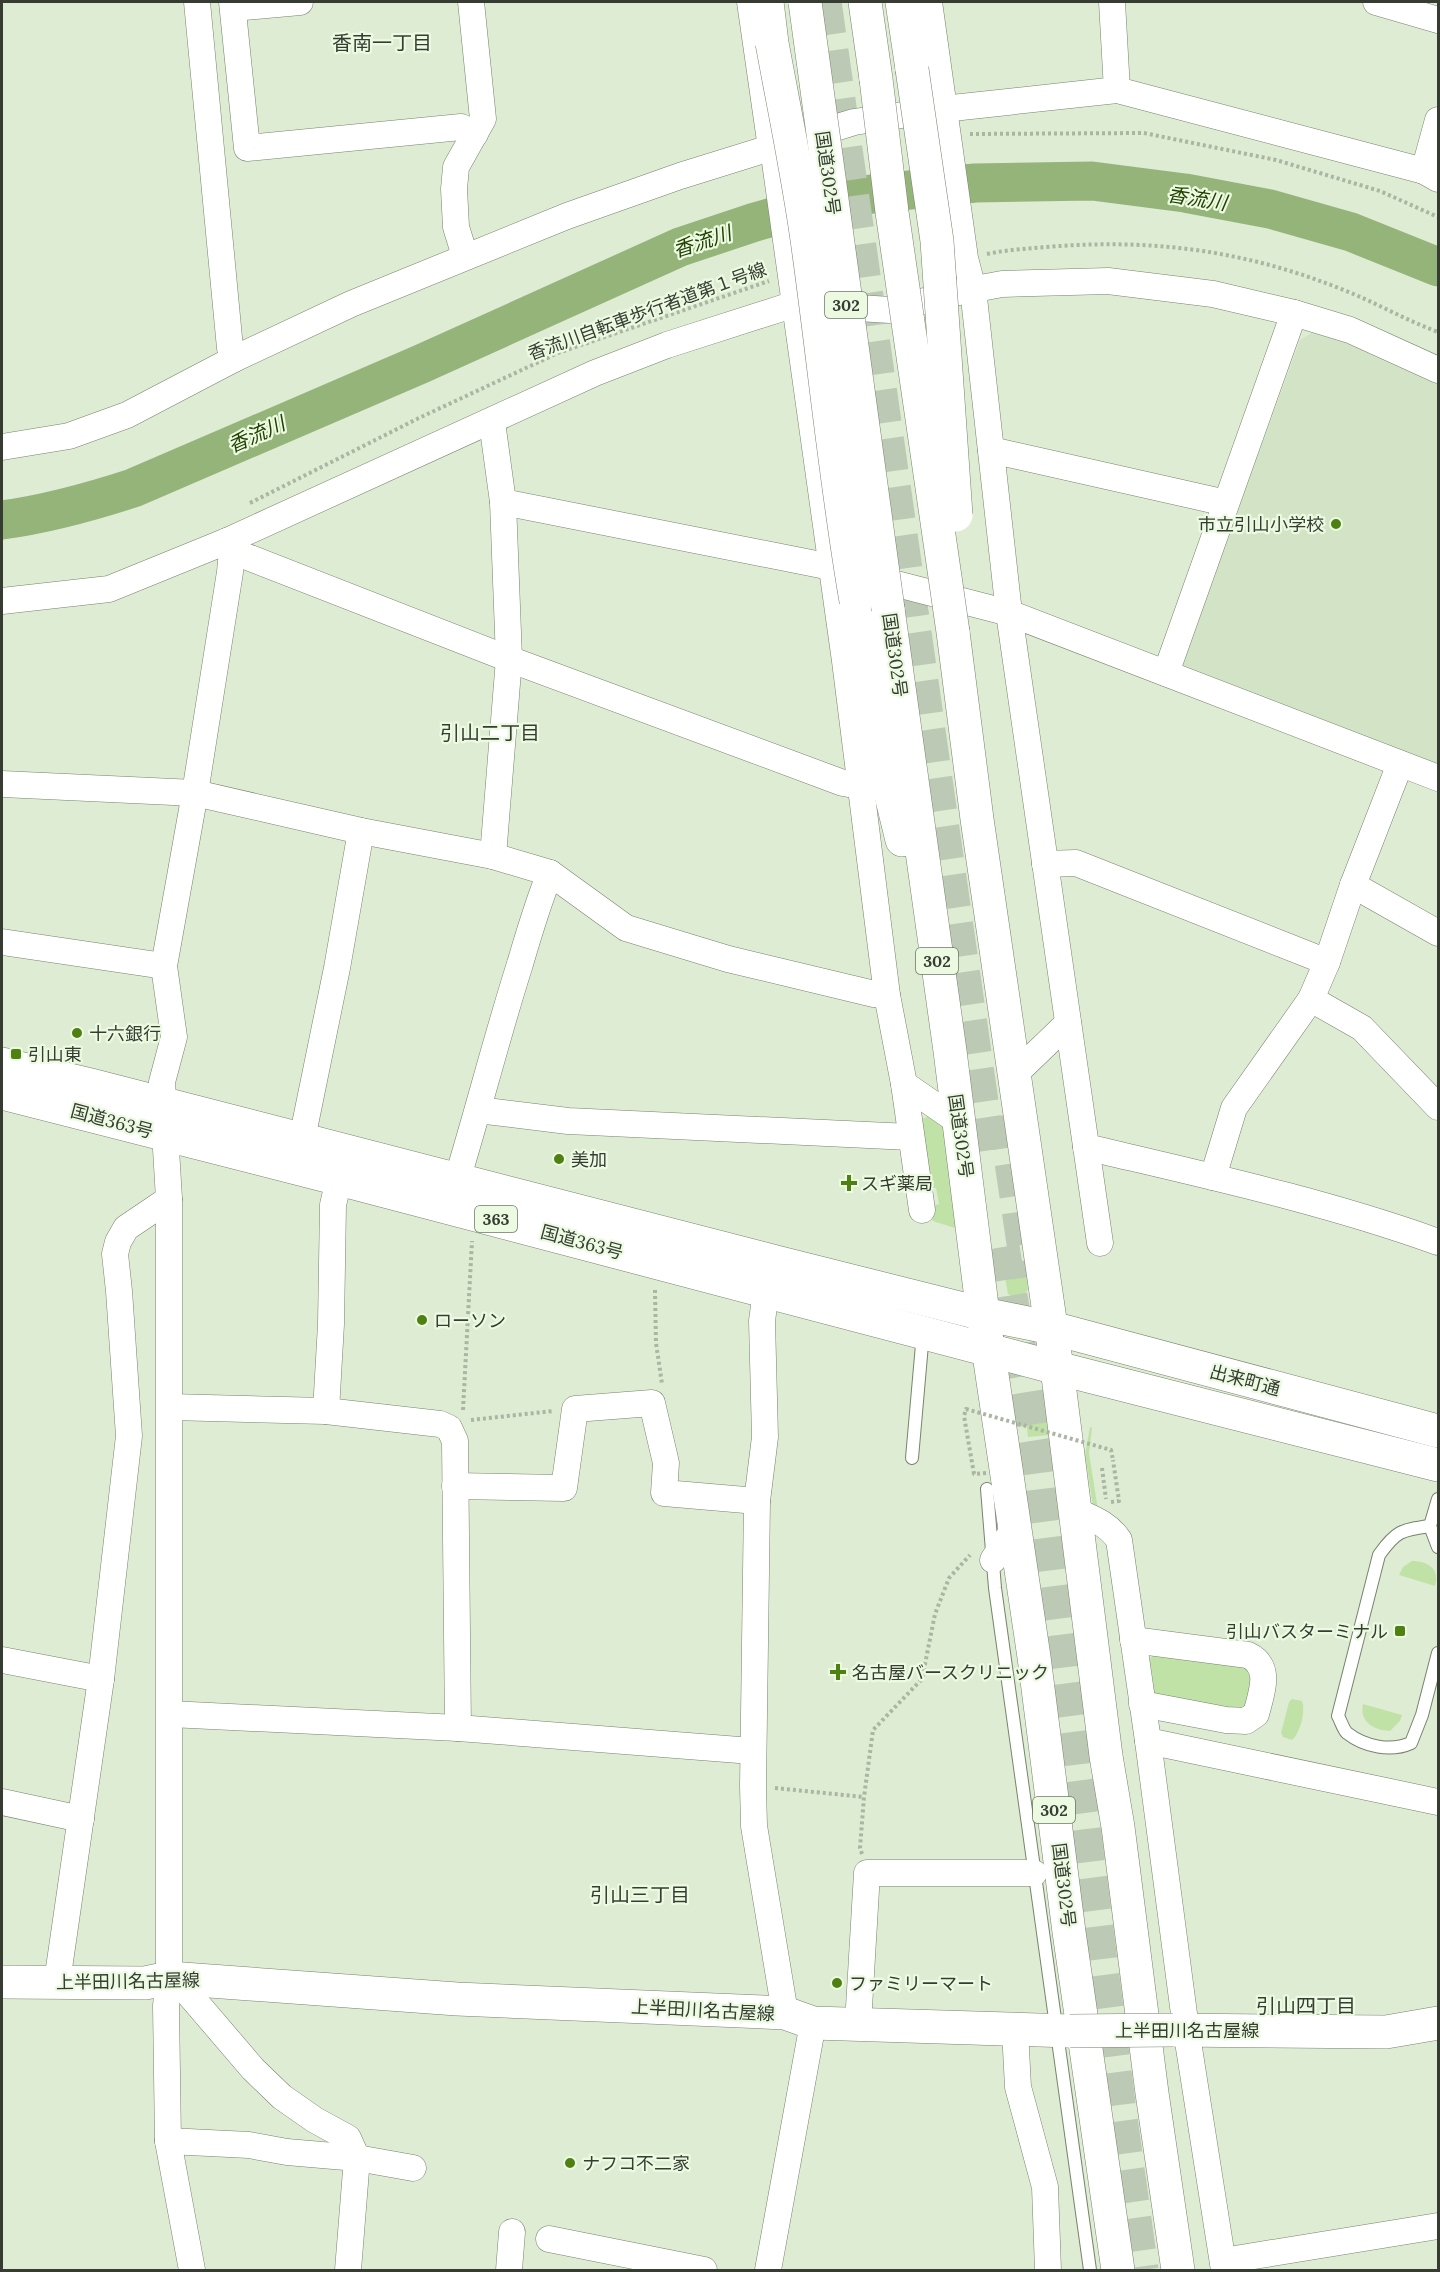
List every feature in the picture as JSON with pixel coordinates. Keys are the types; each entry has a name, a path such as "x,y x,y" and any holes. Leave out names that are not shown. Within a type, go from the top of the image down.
{"main road":[{"path":"767,2 772,44 809,252 797,304 809,334 810,363 825,495 834,539 856,601 876,734 942,999"},
{"name":"国道302号","path":"805,2 989,1350 1000,1544 1034,1657 1118,2271"},
{"path":"865,2 892,212 1057,1368 1091,1507 1106,1756 1118,1827 1152,2093 1178,2271"},
{"path":"902,2 937,241 956,511 946,580"},
{"name":"国道363号","path":"2,1064 302,1138 457,1180 983,1314 1052,1328"},
{"name":"国道363号","path":"2,1093 766,1290 1057,1368"},
{"name":"出来町通","path":"1052,1328 1438,1431"},
{"name":"出来町通","path":"1057,1368 1438,1466"},
{"name":"上半田川名古屋線","path":"2,1982 146,1983 169,1978 457,1999 799,2018 858,2024 1015,2030 1180,2029 1386,2032 1438,2023"}],"street":[{"path":"197,2 230,348 234,359"},
{"path":"300,2 233,5 247,148 461,127 475,134"},
{"path":"465,256 456,228 454,189 456,167 483,119 471,2"},
{"path":"750,2 782,272 797,304 887,995 904,1084 910,1137 925,1202"},
{"path":"929,2 964,256 973,289 1009,614 1100,1243"},
{"path":"1112,2 1117,90"},
{"path":"1376,2 1438,20"},
{"path":"2,447 69,436 127,415 234,359 351,304 465,256 567,216 767,156 854,122 943,109 1117,90 1431,175 1438,120"},
{"path":"2,601 109,588 230,546 595,373 667,345 797,304 890,310 1002,284 1108,281 1213,294 1294,313 1350,330 1438,370"},
{"path":"1166,673 1294,313"},
{"path":"492,422 503,502 509,659 493,856"},
{"path":"991,450 1226,503"},
{"path":"503,502 831,567 1009,614 1438,778"},
{"path":"230,546 509,659 843,783 860,786"},
{"path":"192,2271 168,2141 166,2006 169,1978 170,1714 169,1199 162,1082 174,1037 164,966 195,793 230,546"},
{"path":"1213,1177 1234,1108 1311,999 1401,765"},
{"path":"2,784 195,793 361,831 493,856 550,873 626,928 728,959 874,994 887,995"},
{"path":"302,1138 337,968 361,831"},
{"path":"1045,864 1076,863 1327,962"},
{"path":"457,1180 501,1025 550,873"},
{"path":"1353,885 1438,933"},
{"path":"2,942 164,966"},
{"path":"1311,999 1362,1028 1438,1107"},
{"path":"1014,1075 1068,1023"},
{"path":"904,1084 959,1122"},
{"path":"478,1110 568,1121 910,1137"},
{"path":"1086,1147 1213,1177 1395,1226 1438,1242"},
{"path":"326,1411 331,1324 333,1205 339,1179"},
{"path":"57,1982 101,1679 129,1436 115,1254 118,1242 126,1228 169,1199"},
{"path":"766,1290 762,1321 765,1437 757,1501 752,1751 754,1826 799,2018 768,2271"},
{"path":"455,1486 564,1488 574,1409 652,1403 666,1462 664,1493 757,1501"},
{"path":"170,1407 326,1411 440,1424 449,1428 455,1441 458,1728"},
{"path":"1091,1507 1119,1540 1148,1741 1180,2029 1224,2266 1438,2226"},
{"path":"1133,1640 1248,1655 1257,1659 1263,1670 1263,1684 1256,1714 1246,1720 1226,1720 1142,1704"},
{"path":"2,1660 101,1679"},
{"path":"170,1714 458,1728 752,1751"},
{"path":"1148,1741 1438,1802"},
{"path":"2,1802 81,1819"},
{"path":"858,2024 867,1873 1034,1873"},
{"path":"169,1978 188,1993 253,2069 282,2097 315,2120 348,2138 357,2158 348,2271"},
{"path":"1015,2030 1018,2086 1045,2187 1048,2271"},
{"path":"168,2141 249,2145 287,2152 357,2158 413,2168"},
{"path":"509,2271 512,2232"},
{"path":"549,2240 675,2268 704,2271"}],"lane":[{"path":"912,1458 923,1332"},
{"path":"990,1498 1000,1544 1034,1873 1063,2031 1090,2271"},
{"path":"1438,1499 1430,1526 1438,1547"},
{"path":"1430,1526 1407,1529 1392,1537 1379,1555 1338,1716 1345,1732 1367,1743 1391,1749 1411,1743 1422,1714 1438,1653"}],"path":[{"path":"947,136 1144,133 1276,160 1380,191 1438,218"},
{"path":"964,256 1005,250 1104,243 1179,246 1266,264 1350,292 1438,332"},
{"name":"香流川自転車歩行者道第１号線","path":"249,503 418,418 558,353 782,272"},
{"path":"473,1237 463,1420 574,1409"},
{"path":"652,1403 664,1399 656,1342 654,1286"},
{"path":"986,1473 974,1474 964,1416 966,1409 1111,1450 1119,1500"},
{"path":"1091,1507 1102,1467"},
{"path":"867,1873 860,1848 873,1730 922,1679 935,1614 949,1578 971,1553 1000,1544"},
{"path":"753,1786 864,1797"}],"shaded area":[{"name":"市立引山小学校","path":"1315,331 1358,343 1438,380 1438,765 1180,668 1300,340"}],"green space":[{"path":"928,1116 942,1119 967,1232 933,1221 931,1206 939,1204 936,1188 928,1188 920,1126 923,1119"},
{"path":"1002,1262 1026,1270 1028,1289 1022,1296 1014,1297 1008,1294"},
{"path":"1044,1395 1061,1434 1028,1437 1027,1408 1032,1398"},
{"path":"1090,1427 1092,1428 1089,1453 1098,1510 1093,1506 1085,1455"},
{"path":"1412,1561 1428,1564 1431,1567 1436,1575 1435,1586 1399,1575 1403,1567"},
{"path":"1155,1653 1242,1665 1251,1673 1247,1706 1234,1711 1155,1696 1150,1659"},
{"path":"1292,1699 1302,1701 1303,1716 1300,1727 1292,1740 1283,1737 1281,1733 1289,1702"},
{"path":"1363,1704 1402,1715 1400,1721 1390,1731 1373,1727 1363,1716"}],"waterway":[{"name":"香流川","path":"2,520 68,507 133,488 421,364 680,247 755,222 845,197 975,183 1092,181 1185,193 1270,209 1351,232 1438,267"}],"tunnel":[{"path":"825,2 989,1151"},
{"path":"1004,1115 1028,1277"},
{"path":"1003,1247 1037,1454 1142,2270"}],"place":[{"name":"市立引山小学校","path":"1336,524"},
{"name":"十六銀行","path":"77,1033"},
{"name":"引山東","path":"16,1054"},
{"name":"美加","path":"559,1159"},
{"name":"スギ薬局","path":"849,1183"},
{"name":"ローソン","path":"422,1320"},
{"name":"引山バスターミナル","path":"1400,1631"},
{"name":"名古屋バースクリニック","path":"838,1672"},
{"name":"ファミリーマート","path":"837,1983"},
{"name":"ナフコ不二家","path":"570,2163"}],"district":[{"name":"香南一丁目","path":"382,42"},
{"name":"引山二丁目","path":"490,732"},
{"name":"引山三丁目","path":"640,1894"},
{"name":"引山四丁目","path":"1306,2005"}]}
